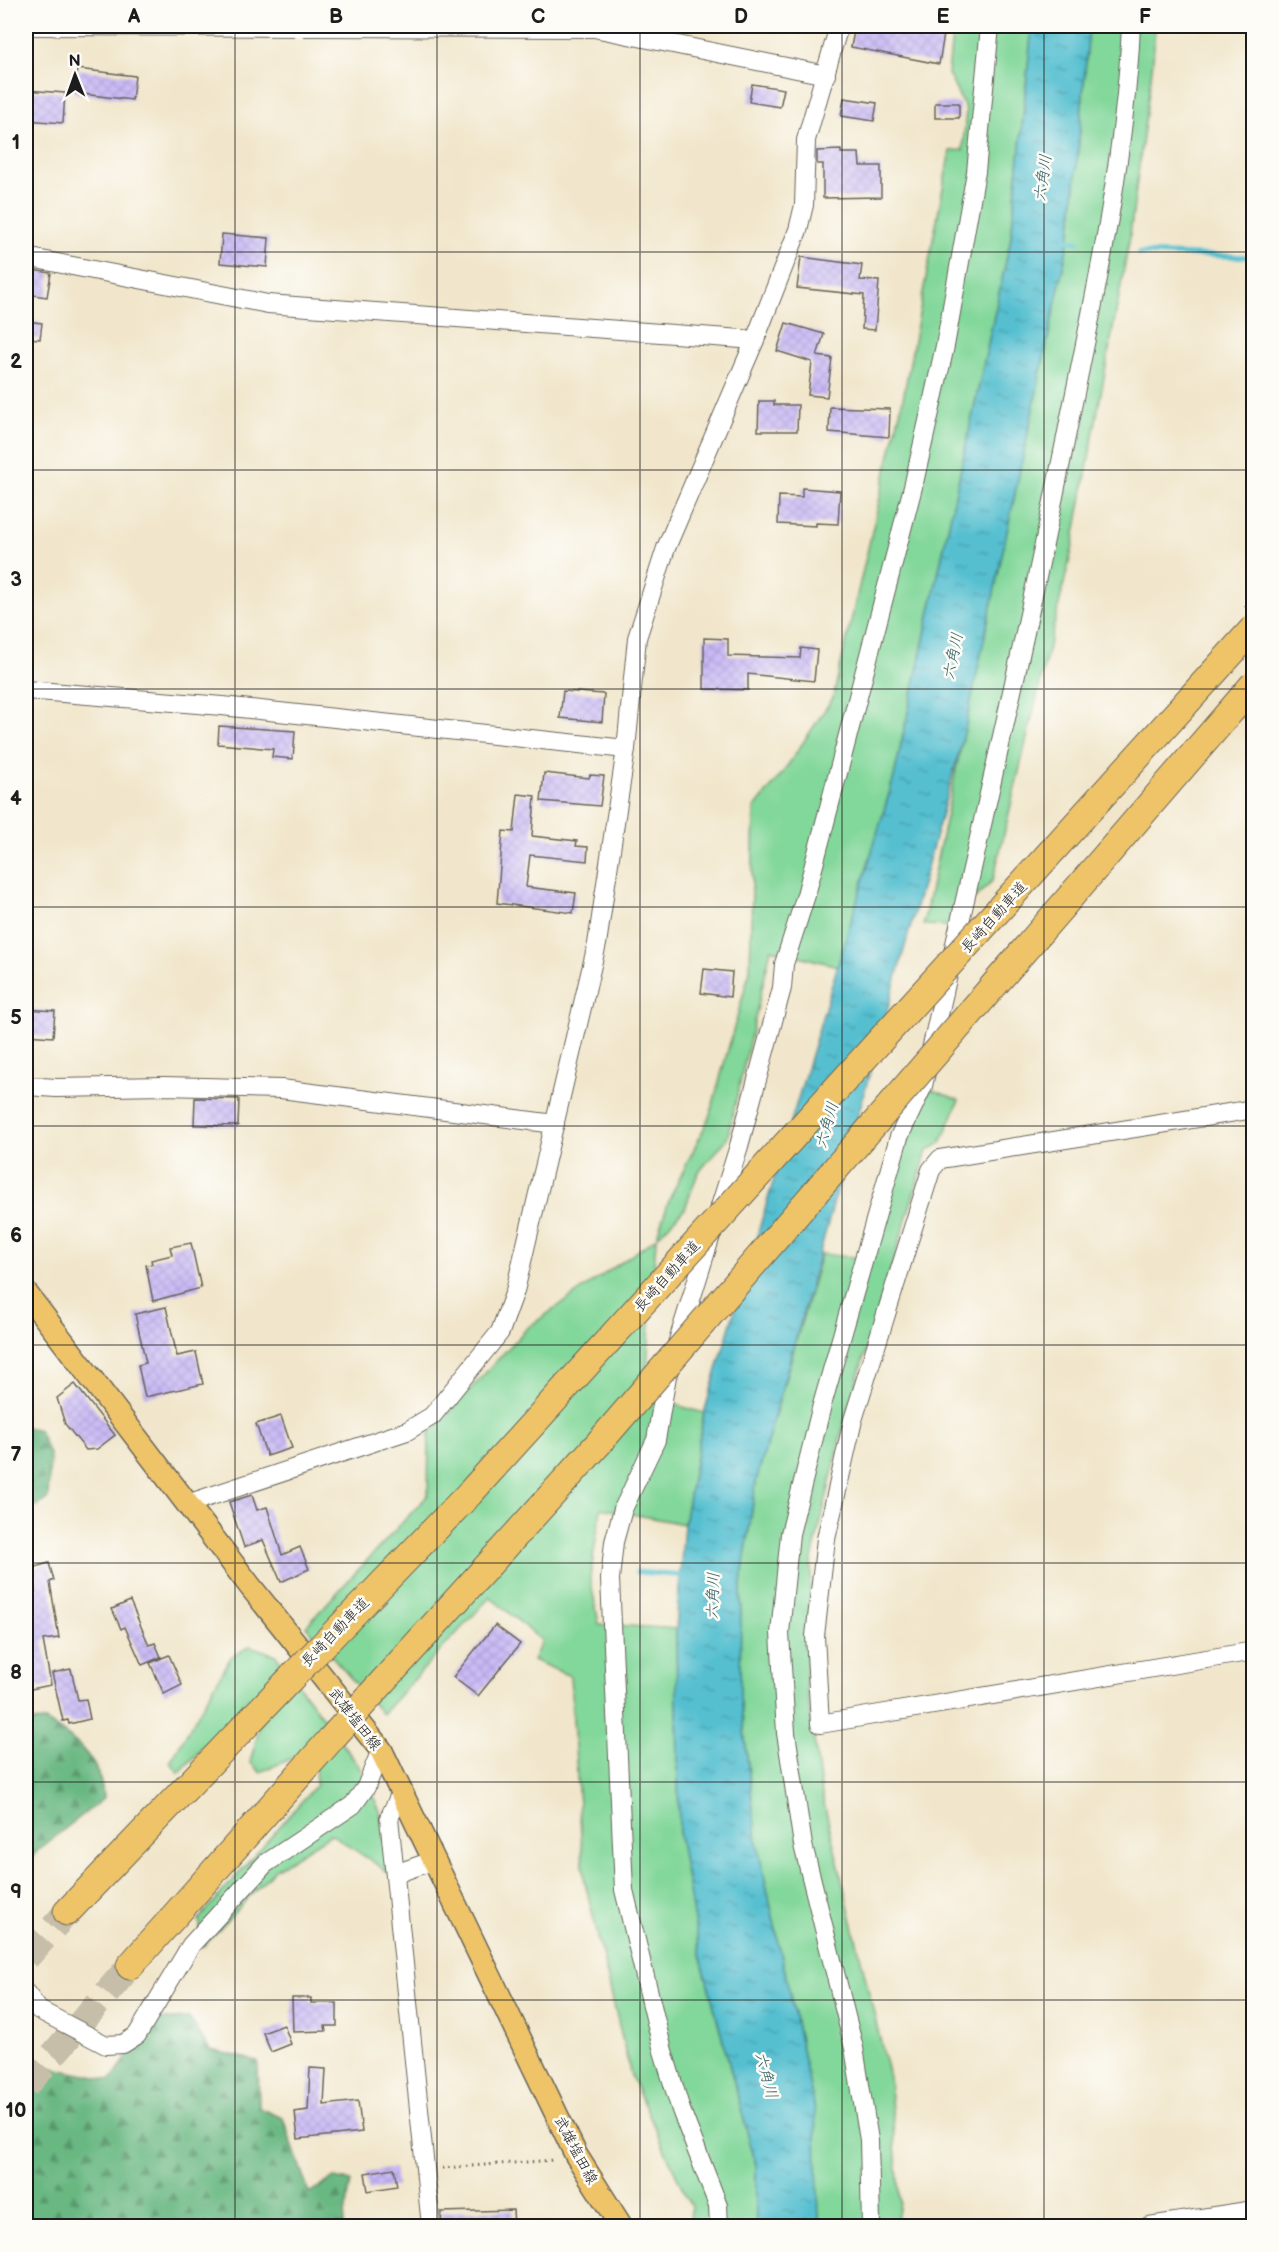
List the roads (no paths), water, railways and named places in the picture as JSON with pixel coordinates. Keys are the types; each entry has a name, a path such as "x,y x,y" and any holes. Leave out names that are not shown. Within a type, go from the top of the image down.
{"highway":[{"name":"長崎自動車道","path":"67,1912 470,1493 1254,628"},
{"path":"130,1966 330,1739 598,1444 1254,684"}],"main road":[{"name":"武雄塩田線","path":"26,1293 187,1504 381,1750 576,2155 621,2226"}],"street":[{"path":"26,26 594,28 826,75"},
{"path":"187,1504 407,1431 432,1416 500,1332 515,1291 597,944 626,749 637,638 666,548 755,340 798,230 804,206 806,140 839,26"},
{"path":"719,2226 718,2205 681,2110 663,2051 624,1890 610,1579 614,1542 623,1509 656,1440 667,1376 739,1146 782,988 784,964 806,895 913,488 945,346 976,172 990,26"},
{"path":"871,2226 869,2140 854,2048 803,1845 786,1733 780,1633 790,1534 822,1405 899,1137 923,1086 1035,595 1107,236 1130,59 1131,26"},
{"path":"26,257 268,304 755,340"},
{"path":"26,690 222,706 626,749"},
{"path":"26,1086 281,1089 555,1124"},
{"path":"1254,1109 940,1159 931,1170 853,1420 826,1539 815,1636 820,1724 1254,1651"},
{"path":"26,1993 39,2010 106,2045 123,2044 137,2035 190,1945 265,1864 353,1805 366,1787 381,1750"},
{"path":"402,1791 389,1818 431,2226"},
{"path":"395,1874 435,1860"},
{"path":"1149,2226 1254,2210"}],"water":[{"name":"六角川","path":"1032,26 1089,26 1071,230 964,734 756,1482 741,1584 740,1696 757,1843 815,2110 819,2218 818,2226 756,2226 756,2165 700,1954 679,1834 676,1629 684,1524 704,1413 894,777 1011,238"}],"waterway":[{"path":"1065,239 1078,242"},
{"path":"1139,253 1254,257"},
{"path":"637,1572 687,1576"}],"tunnel":[{"path":"26,1958 67,1912"},
{"path":"26,2086 130,1966"}]}
